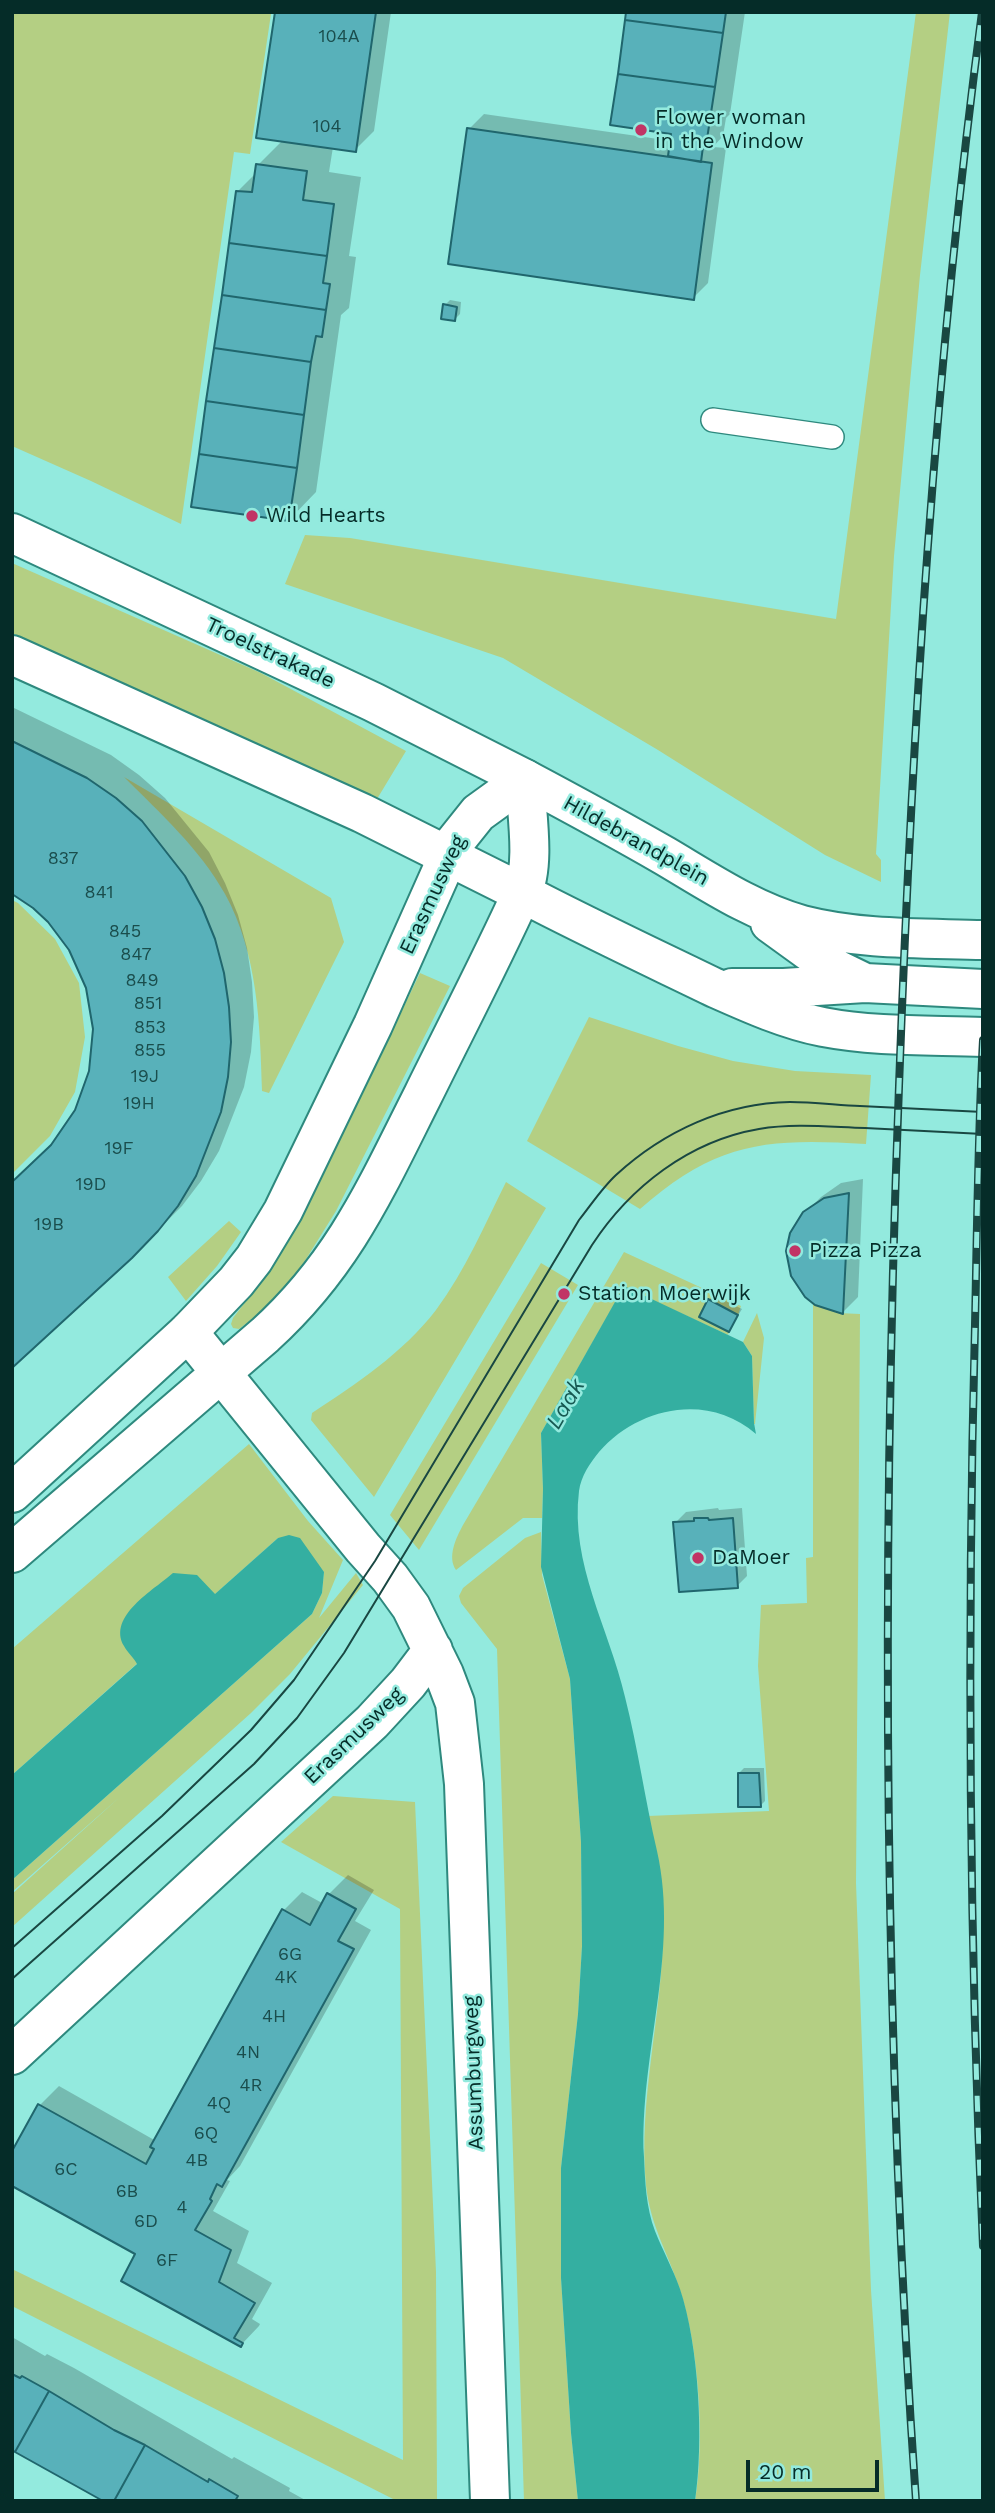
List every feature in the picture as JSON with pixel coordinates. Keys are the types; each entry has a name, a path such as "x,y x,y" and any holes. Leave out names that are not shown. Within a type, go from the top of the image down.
{"main road":[{"name":"Troelstrakade","path":"12,533 350,691 524,779"},
{"path":"12,654 362,813 522,893"},
{"name":"Erasmusweg","path":"12,1493 188,1332 254,1259 284,1210 373,1026 448,856 464,828 478,813 524,779"},
{"path":"12,1553 286,1315 324,1273 346,1241 371,1197 522,893 529,860 524,779"},
{"name":"Hildebrandplein","path":"524,779 628,834 748,904 828,965 866,983"},
{"name":"Hildebrandplein","path":"522,893 662,964 753,1005 821,1026 861,1032 983,1037"},
{"name":"Hildebrandplein","path":"748,904 801,924 832,931 874,936 983,940"},
{"name":"Hildebrandplein","path":"712,986 752,989 866,983 983,989"},
{"path":"188,1332 363,1548 398,1587 433,1650"},
{"name":"Erasmusweg","path":"12,2055 372,1722 408,1683 433,1650"},
{"name":"Assumburgweg","path":"433,1650 455,1703 463,1763 490,2501"}],"lane":[{"path":"713,420 832,437"}],"shaded area":[{"path":"12,12 271,14 250,154 234,152 181,524 12,446"},
{"path":"916,12 950,12 920,275 894,556 876,854 881,860 881,882 825,855 658,750 503,658 285,584 305,535 350,538 836,619"},
{"path":"12,563 261,673 406,751 377,799 12,633"},
{"path":"124,777 331,898 344,942 269,1093 262,1091 255,990 251,965 236,917 204,862 179,832"},
{"path":"12,900 55,939 79,983 85,1037 75,1092 50,1136 13,1173"},
{"path":"420,973 450,986 336,1211 293,1280 269,1306 239,1329 233,1328 233,1318 275,1263 312,1197"},
{"path":"589,1017 733,1061 795,1071 871,1075 866,1144 800,1142 745,1149 694,1169 640,1209 527,1141"},
{"path":"506,1182 546,1208 374,1497 311,1420 312,1413 378,1367 423,1326 456,1279"},
{"path":"229,1221 241,1232 217,1266 186,1301 168,1277"},
{"path":"624,1252 741,1306 738,1315 708,1299 700,1317 729,1332 728,1335 624,1287 541,1433 542,1518 523,1518 456,1570 452,1553 463,1525"},
{"path":"541,1263 578,1285 419,1550 390,1515"},
{"path":"813,1303 838,1313 860,1314 856,1883 871,2290 885,2501 695,2501 700,2423 692,2339 680,2290 651,2213 646,2185 645,2121 663,1932 661,1888 648,1816 769,1811 758,1666 761,1605 807,1603 806,1558 813,1557"},
{"path":"757,1313 764,1338 754,1424 752,1356 743,1342"},
{"path":"249,1444 308,1521 343,1560 319,1618 356,1573 363,1585 290,1674 251,1713 12,1927 12,1894 121,1796 12,1892 12,1880 312,1614 322,1593 324,1572 278,1538 12,1775 12,1649"},
{"path":"541,1532 542,1575 570,1679 581,1842 582,1946 578,2014 561,2168 561,2278 578,2501 524,2501 497,1649 461,1603 459,1596 463,1588 525,1538"},
{"path":"333,1796 415,1802 436,2272 437,2501 397,2501 12,2306 12,2269 403,2460 400,1909 281,1842"}],"water":[{"name":"Laak","path":"624,1286 743,1342 752,1356 756,1434 737,1421 696,1409 653,1415 633,1424 599,1452 586,1470 579,1491 578,1518 585,1570 625,1697 663,1889 662,1966 647,2080 644,2157 652,2222 680,2289 692,2338 699,2423 695,2501 578,2501 561,2278 561,2168 578,2014 582,1946 581,1842 570,1679 541,1567 541,1433"},
{"path":"289,1535 300,1538 324,1572 322,1593 312,1614 12,1880 12,1775 137,1664 124,1646 120,1635 127,1614 173,1573 197,1575 215,1594 278,1538"}],"building":[{"path":"275,12 376,12 356,152 256,138"},
{"path":"626,12 726,12 723,33 625,20"},
{"path":"625,20 723,33 715,87 618,74"},
{"path":"618,74 715,87 701,162 668,156 671,134 610,125"},
{"path":"467,128 712,163 694,300 448,264"},
{"path":"256,164 307,171 303,200 334,204 327,256 229,243 236,191 252,192"},
{"path":"229,243 327,256 323,283 330,284 326,310 222,295"},
{"path":"222,295 326,310 322,337 316,336 311,362 214,348"},
{"path":"443,304 457,307 455,321 441,319"},
{"path":"214,348 311,362 304,415 206,401"},
{"path":"206,401 304,415 297,468 199,454"},
{"path":"199,454 297,468 289,521 191,507"},
{"path":"12,741 87,778 116,798 142,821 185,876 215,939 224,973 231,1042 221,1112 196,1176 178,1206 132,1258 12,1368 12,1182 51,1145 75,1110 89,1071 93,1029 86,988 69,950 48,922 12,894"},
{"path":"849,1193 843,1314 815,1305 805,1297 791,1276 786,1251 790,1233 803,1212 824,1198"},
{"path":"708,1299 738,1315 729,1332 699,1317"},
{"path":"694,1518 733,1518 738,1588 679,1592 673,1522 694,1521"},
{"path":"738,1773 759,1773 761,1807 738,1807"},
{"path":"327,1893 356,1909 338,1941 354,1949 222,2187 217,2184 210,2199 212,2201 195,2230 231,2250 219,2282 255,2303 234,2338 243,2343 241,2347 121,2281 135,2254 12,2186 12,2151 38,2104 146,2164 154,2149 150,2147 282,1909 310,1925"},
{"path":"12,2374 20,2378 22,2376 49,2391 15,2452 12,2450"},
{"path":"49,2391 114,2430 145,2445 114,2501 103,2501 15,2452"},
{"path":"145,2445 208,2482 209,2479 238,2496 235,2501 114,2501"}],"tram line":[{"path":"12,1948 162,1816 251,1730 294,1680 375,1561 579,1220 616,1175 654,1145 675,1133 697,1122 742,1108 799,1102 983,1112"},
{"path":"12,1979 254,1764 297,1718 344,1653 592,1245 624,1204 643,1186 685,1156 709,1144 759,1129 812,1126 983,1134"}],"railway":[{"path":"916,2501 905,2324 891,1971 888,1617 893,1263 904,951 928,548 951,280 982,12"},
{"path":"983,1040 972,1440 970,1670 972,1901 983,2246"}],"place":[{"name":"Flower woman in the Window","path":"641,130"},
{"name":"Wild Hearts","path":"252,516"},
{"name":"Pizza Pizza","path":"795,1251"},
{"name":"Station Moerwijk","path":"564,1294"},
{"name":"DaMoer","path":"698,1558"}]}
